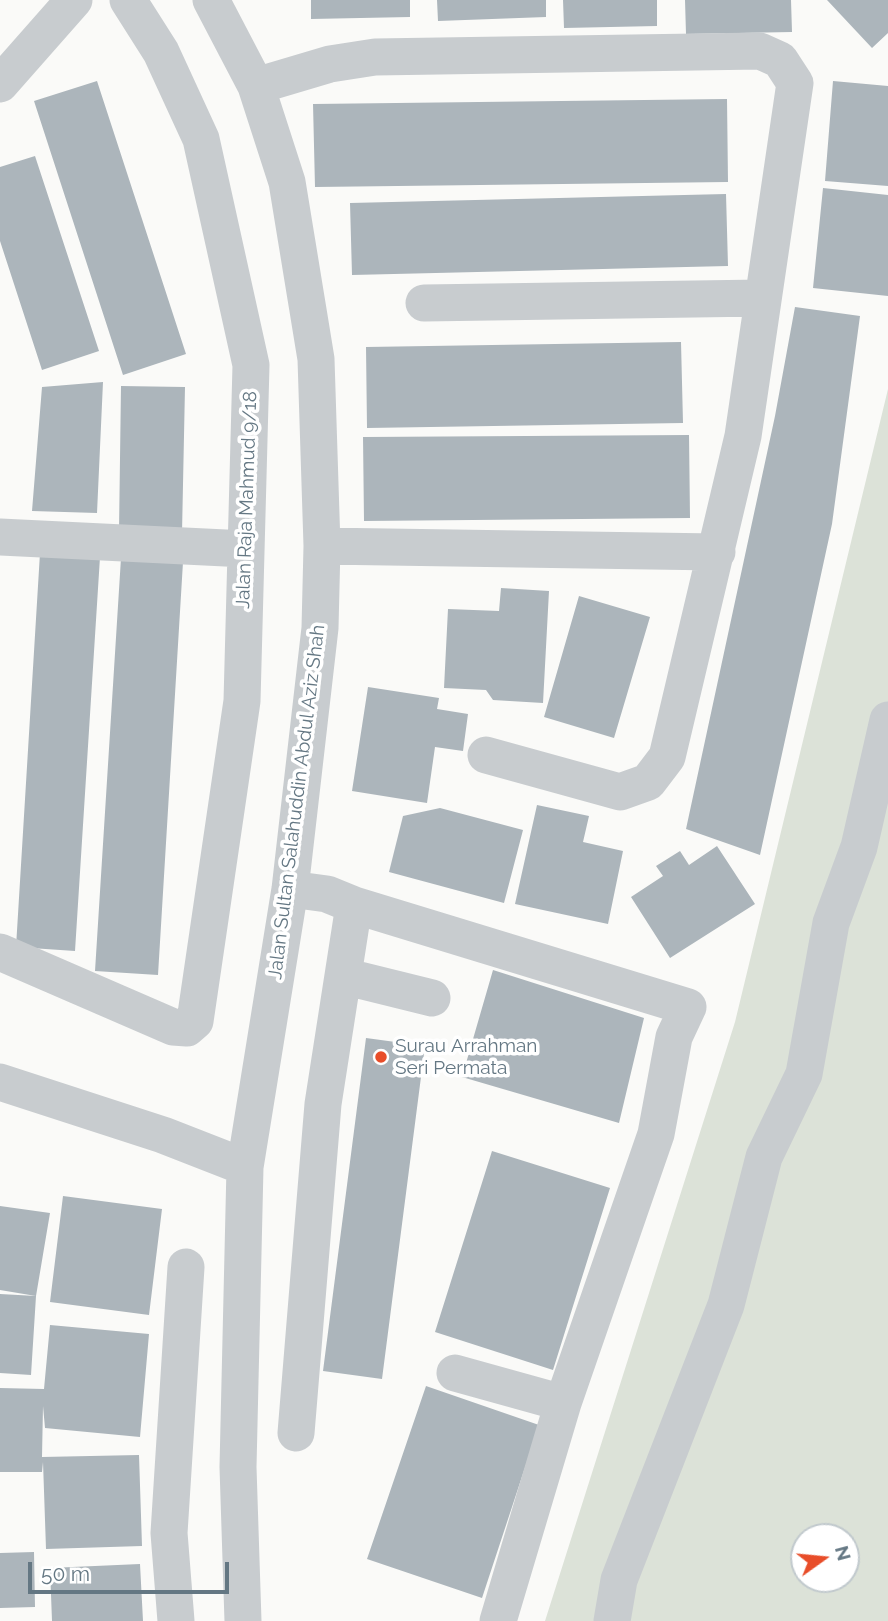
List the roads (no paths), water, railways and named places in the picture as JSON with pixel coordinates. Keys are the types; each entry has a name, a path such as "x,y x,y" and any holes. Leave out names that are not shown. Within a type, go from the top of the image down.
{"street":[{"path":"0,84 74,0"},
{"name":"Jalan Raja Mahmud 9/18","path":"0,952 173,1027 187,1028 195,1021 242,701 251,365 201,139 161,52 128,0"},
{"name":"Jalan Sultan Salahuddin Abdul Aziz Shah","path":"211,0 256,86 287,182 316,359 322,546 320,628 290,889 245,1167 238,1467 243,1621"},
{"path":"256,86 330,64 375,57 760,51 780,60 794,83 743,436 667,757 648,782 620,792 486,755"},
{"path":"424,303 762,298"},
{"path":"0,537 246,549"},
{"path":"322,546 717,552"},
{"path":"612,1621 619,1580 726,1305 764,1157 804,1074 831,923 859,847 888,719"},
{"path":"290,889 327,894 354,905 688,1007 674,1037 656,1134 563,1403 498,1621"},
{"path":"296,1433 323,1104 354,905"},
{"path":"343,976 432,998"},
{"path":"0,1082 180,1141 245,1167"},
{"path":"176,1621 169,1533 186,1267"},
{"path":"455,1373 563,1403"}],"place":[{"name":"Surau Arrahman Seri Permata","path":"381,1057"}]}
